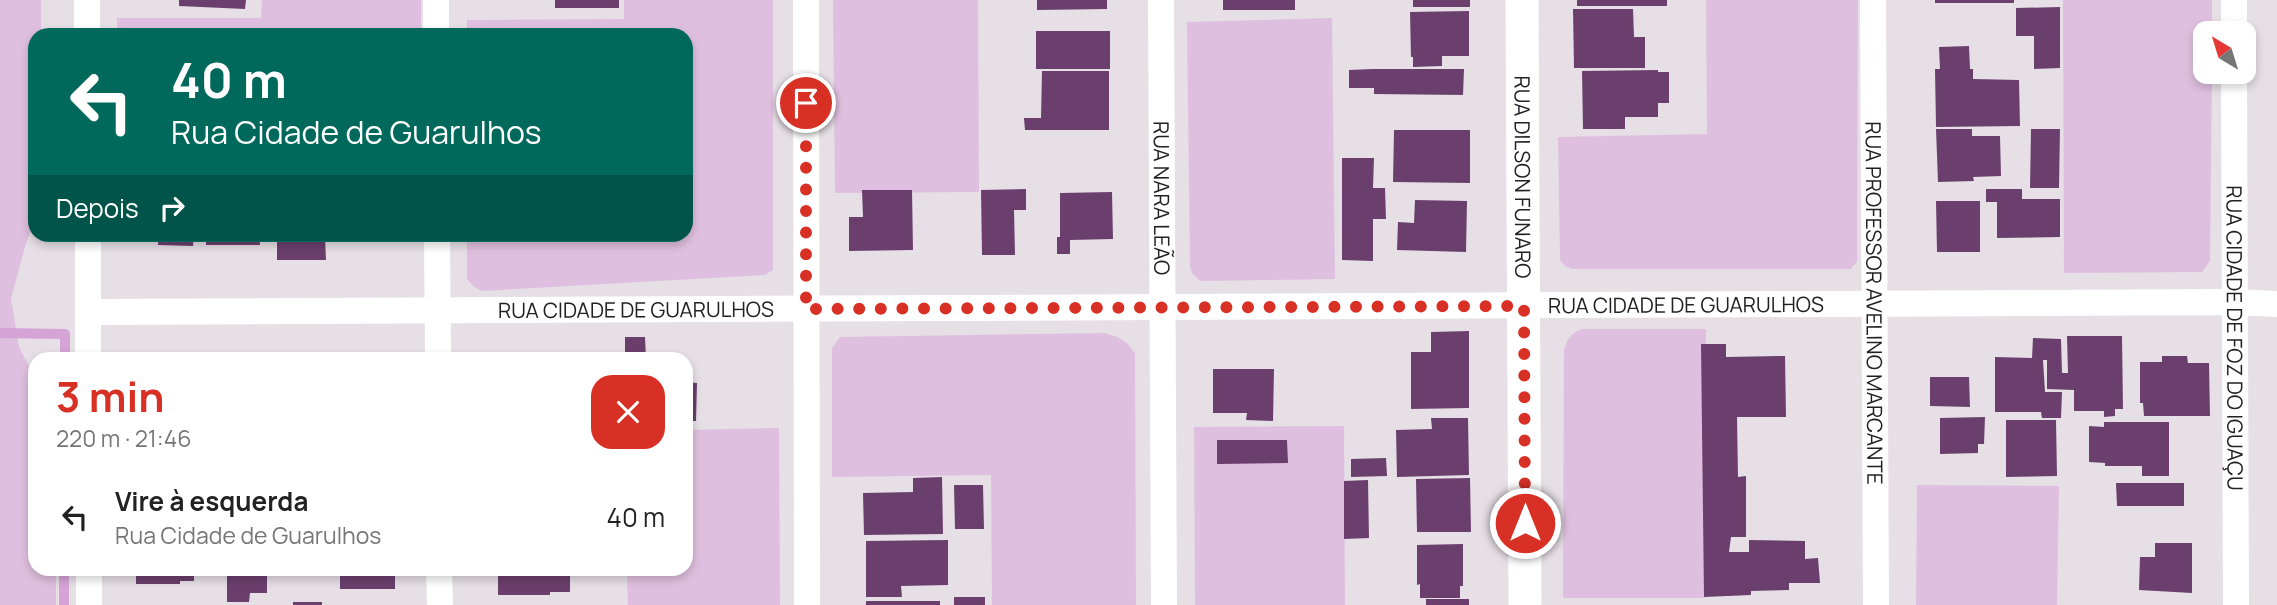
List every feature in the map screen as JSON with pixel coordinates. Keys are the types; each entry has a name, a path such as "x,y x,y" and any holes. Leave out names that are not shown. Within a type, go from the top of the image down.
{"street":[{"path":"87,0 87,28"},
{"path":"436,0 436,28"},
{"path":"806,0 807,605"},
{"name":"RUA NARA LEÃO","path":"1161,0 1164,605"},
{"name":"RUA DILSON FUNARO","path":"1522,0 1525,605"},
{"name":"RUA PROFESSOR AVELINO MARCANTE","path":"1873,0 1876,605"},
{"path":"2234,0 2234,21"},
{"name":"RUA CIDADE DE FOZ DO IGUAÇU","path":"2234,84 2236,605"},
{"path":"88,242 88,352"},
{"path":"437,242 438,352"},
{"name":"RUA CIDADE DE GUARULHOS","path":"88,312 1874,303 2277,304"},
{"path":"89,576 89,605"},
{"path":"439,576 440,605"}],"shaded area":[{"path":"0,0 41,0 41,28 28,28 28,239 11,299 19,347 28,364 28,576 56,576 56,605 0,605"},
{"path":"262,0 421,0 421,28 117,28 117,18 261,18"},
{"path":"624,0 773,0 773,270 765,275 482,291 467,279 467,242 693,242 693,28 467,28 467,20 624,19"},
{"path":"833,0 978,0 979,192 835,193"},
{"path":"1706,0 1858,0 1857,261 1851,269 1572,269 1560,260 1558,137 1707,134"},
{"path":"2063,0 2212,0 2212,21 2193,21 2193,84 2212,84 2210,261 2202,272 2064,273"},
{"path":"1332,18 1335,279 1200,281 1190,267 1187,22"},
{"path":"1582,329 1706,329 1705,598 1563,598 1564,351 1570,337"},
{"path":"1104,333 1122,340 1135,354 1136,605 992,605 991,475 832,477 832,348 840,337"},
{"path":"1344,426 1345,605 1195,605 1194,427"},
{"path":"779,428 780,605 628,605 627,576 693,576 693,430"},
{"path":"1917,485 2059,486 2057,605 1916,605"}],"building":[{"path":"179,0 246,0 245,9 179,6"},
{"path":"555,0 619,0 619,8 555,8"},
{"path":"1037,0 1107,0 1107,9 1037,10"},
{"path":"1223,0 1295,0 1295,10 1223,10"},
{"path":"1413,0 1470,0 1470,7 1413,7"},
{"path":"1577,0 1667,0 1667,6 1577,6"},
{"path":"1935,0 2014,0 2014,3 1935,3"},
{"path":"2060,7 2060,68 2034,69 2034,36 2016,36 2016,8"},
{"path":"1573,9 1633,9 1634,37 1645,37 1645,68 1574,68"},
{"path":"1469,11 1469,56 1442,56 1442,66 1413,67 1410,12"},
{"path":"1036,31 1110,31 1110,69 1036,69"},
{"path":"1969,46 1973,79 2019,80 2020,126 1936,127 1935,69 1940,69 1939,47"},
{"path":"1464,69 1463,95 1374,94 1374,88 1349,88 1349,70"},
{"path":"1042,71 1109,71 1109,130 1025,130 1024,118 1041,118"},
{"path":"1582,71 1669,72 1669,103 1658,103 1658,117 1625,117 1625,129 1583,129"},
{"path":"1936,129 1972,129 1972,136 2000,136 2001,176 1973,177 1974,181 1938,182"},
{"path":"2031,129 2060,129 2059,188 2030,188"},
{"path":"1394,130 1470,130 1470,183 1393,182"},
{"path":"1342,158 1374,158 1373,188 1385,188 1386,219 1373,219 1373,261 1342,260"},
{"path":"1026,189 1026,210 1014,210 1015,255 982,255 981,190"},
{"path":"1986,189 2022,189 2022,199 2060,199 2060,237 1997,238 1997,202 1986,202"},
{"path":"862,190 912,190 913,250 849,251 849,217 863,217"},
{"path":"1112,192 1113,239 1070,240 1070,254 1057,254 1057,237 1060,237 1060,193"},
{"path":"1415,200 1467,201 1466,252 1397,250 1398,222 1414,223"},
{"path":"1936,201 1980,201 1980,252 1937,252"},
{"path":"158,242 193,242 193,246 158,245"},
{"path":"206,242 260,242 260,245 206,245"},
{"path":"277,242 325,242 326,260 277,260"},
{"path":"1469,331 1469,408 1411,409 1411,352 1431,352 1431,332"},
{"path":"2067,336 2122,336 2123,409 2115,409 2115,416 2104,417 2104,411 2074,411 2074,390 2047,389 2047,360 2043,360 2045,392 2062,392 2061,418 2042,418 2041,412 1995,412 1995,357 2032,358 2033,338 2061,339 2062,373 2068,373"},
{"path":"625,337 645,337 646,352 625,352"},
{"path":"1701,344 1726,344 1726,357 1785,356 1786,417 1737,417 1738,477 1746,476 1746,537 1731,537 1729,552 1749,552 1749,540 1805,541 1805,559 1818,558 1820,583 1789,583 1789,590 1751,591 1751,595 1704,597"},
{"path":"2162,356 2187,356 2188,363 2209,363 2210,416 2144,416 2143,403 2140,403 2140,362 2162,362"},
{"path":"1213,369 1274,369 1273,421 1246,420 1247,413 1213,413"},
{"path":"1930,377 1969,377 1970,407 1930,406"},
{"path":"693,383 697,383 696,421 693,421"},
{"path":"1985,417 1984,444 1978,444 1978,453 1940,454 1940,418"},
{"path":"1431,418 1468,418 1469,475 1397,477 1396,430 1432,429"},
{"path":"2006,420 2056,420 2057,476 2006,477"},
{"path":"2104,422 2169,422 2169,476 2142,476 2142,466 2105,466 2105,463 2089,462 2089,426 2104,427"},
{"path":"1217,440 1287,440 1288,463 1217,464"},
{"path":"1386,458 1387,476 1351,477 1351,459"},
{"path":"942,477 943,534 864,535 863,493 913,492 913,478"},
{"path":"1470,478 1471,532 1417,532 1416,479"},
{"path":"1368,480 1369,538 1344,539 1344,481"},
{"path":"2116,483 2184,483 2184,506 2117,506"},
{"path":"954,485 983,485 984,529 955,529"},
{"path":"948,540 948,585 901,586 902,597 866,597 866,541"},
{"path":"2155,543 2192,543 2192,593 2139,590 2140,557 2155,557"},
{"path":"1463,544 1463,586 1460,586 1460,598 1420,598 1420,584 1417,585 1417,545"},
{"path":"136,576 194,576 194,581 180,581 180,584 136,584"},
{"path":"227,576 267,576 267,593 250,593 249,602 227,602"},
{"path":"340,576 395,576 395,589 340,589"},
{"path":"498,576 570,576 570,592 550,592 550,595 498,595"},
{"path":"954,597 985,597 985,605 954,605"},
{"path":"1426,599 1469,599 1469,605 1426,605"},
{"path":"866,601 940,601 940,605 866,605"},
{"path":"293,602 322,602 322,605 293,605"}],"waterway":[{"path":"0,333 65,334 65,352"},
{"path":"64,576 64,605"}],"route":[{"path":"806,103 806,309 1524,306 1525,523"}]}
